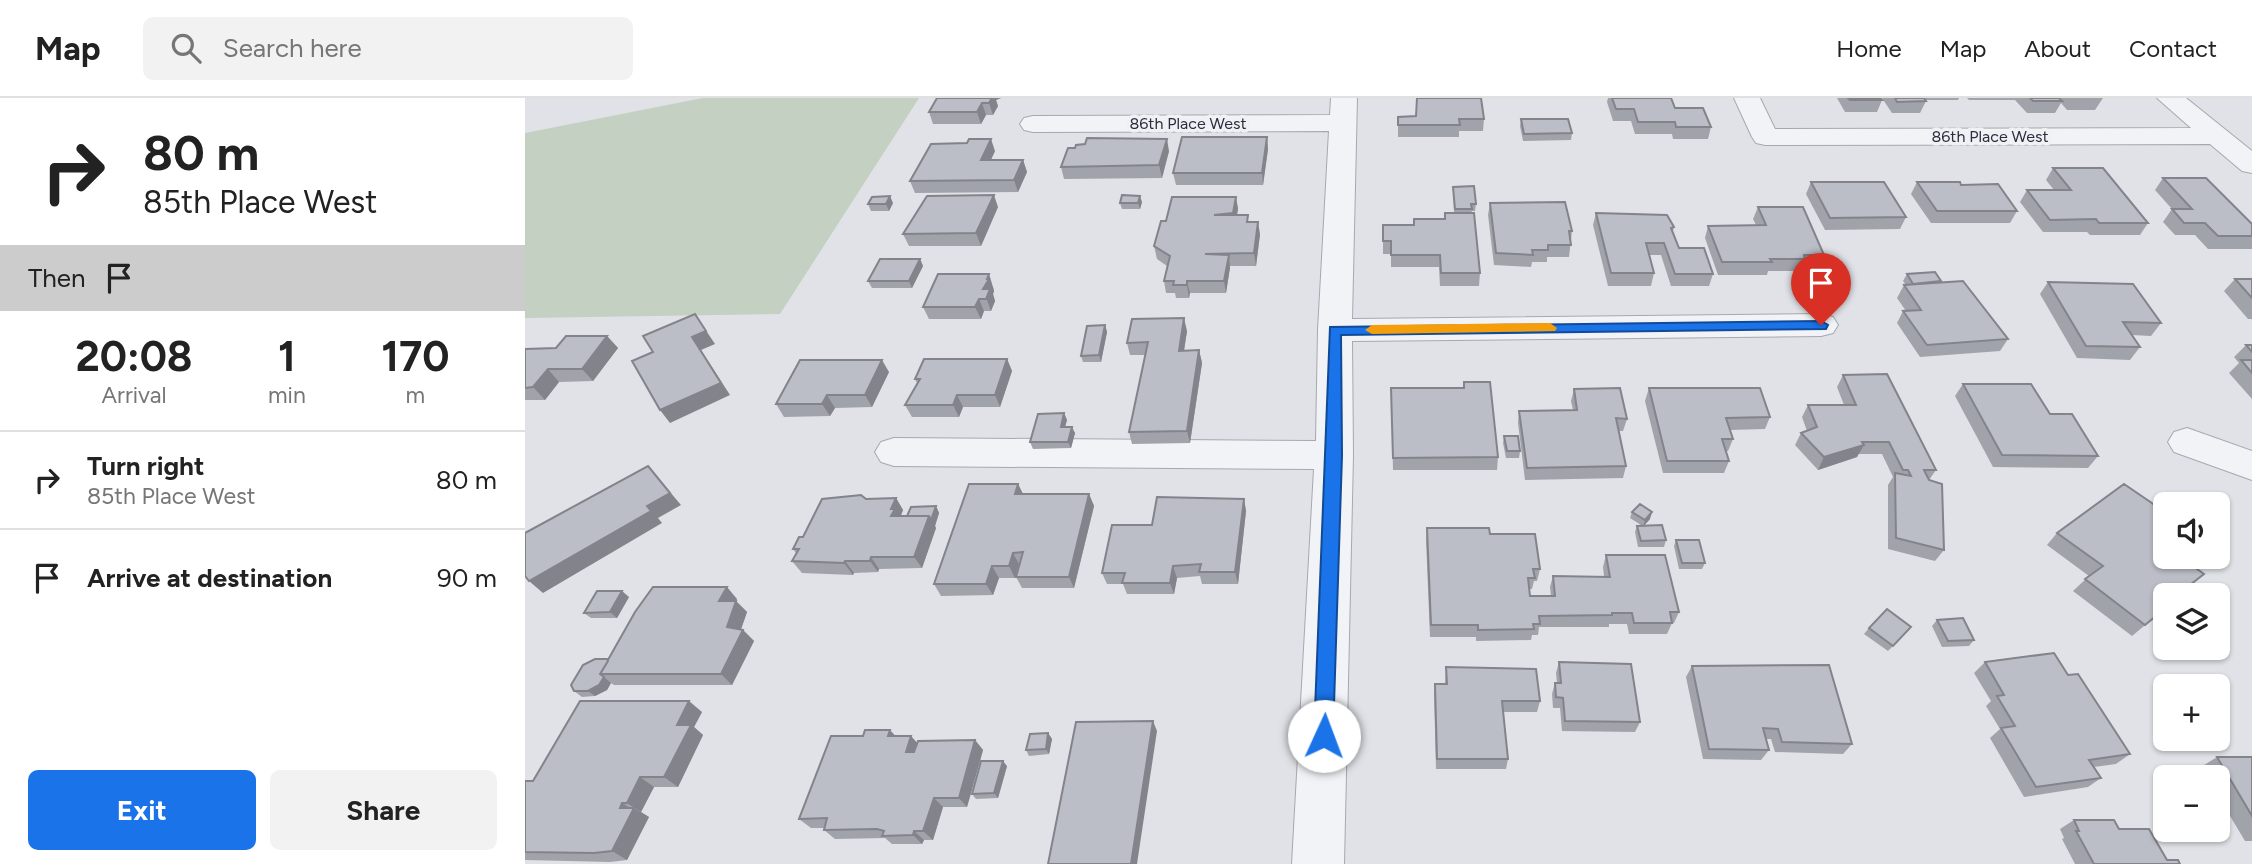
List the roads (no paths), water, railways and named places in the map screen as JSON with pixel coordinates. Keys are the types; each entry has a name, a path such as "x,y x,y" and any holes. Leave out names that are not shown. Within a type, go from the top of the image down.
{"street":[{"name":"86th Place West","path":"1747,98 1765,137 2215,136"},
{"path":"2170,98 2252,164"},
{"name":"86th Place West","path":"1033,124 1344,110"},
{"path":"1318,864 1344,110"},
{"path":"1335,330 1821,325"},
{"path":"2187,442 2252,466"},
{"path":"894,452 1334,455"}]}
